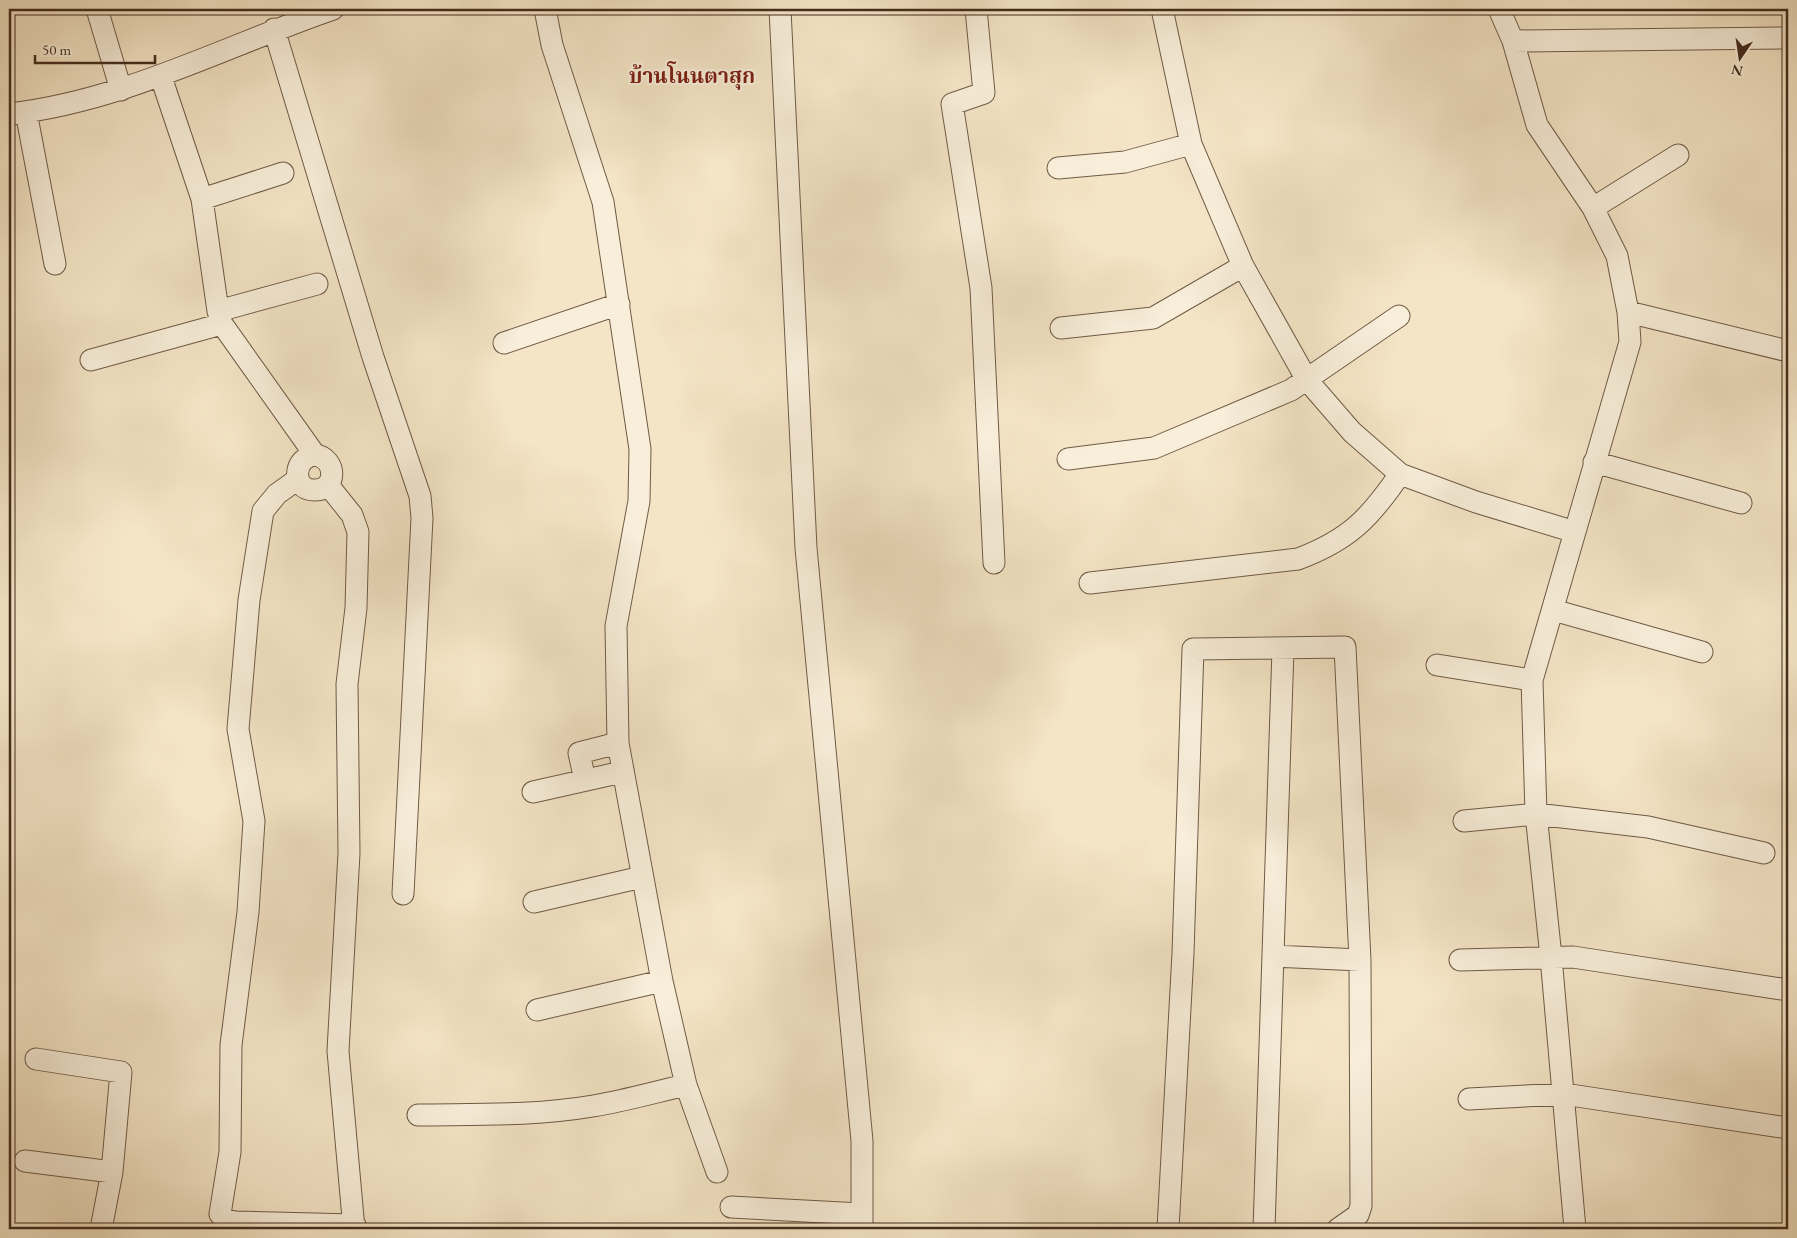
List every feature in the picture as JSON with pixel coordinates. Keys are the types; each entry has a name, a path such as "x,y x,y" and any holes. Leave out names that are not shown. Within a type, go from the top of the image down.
{"street":[{"path":"97,9 121,90"},
{"path":"55,264 18,113 121,90 161,77 274,29 333,9"},
{"path":"545,9 552,45 603,202 640,449 639,501 616,626 618,744 622,772 662,981 686,1085 717,1172"},
{"path":"731,1207 862,1222 862,1141 806,548 780,9"},
{"path":"976,9 984,93 952,104 981,288 994,563"},
{"path":"1162,9 1191,144 1243,266 1308,380 1352,432 1400,474 1476,502 1576,532"},
{"path":"1500,9 1513,41 1537,125 1593,208 1617,256 1628,312 1630,342 1532,680 1536,814 1564,1094 1575,1229"},
{"path":"274,29 374,357 420,496 422,518 403,894"},
{"path":"1513,41 1788,38"},
{"path":"161,77 202,199 220,318 315,455"},
{"path":"1058,168 1124,162 1191,144"},
{"path":"1593,208 1678,155"},
{"path":"202,199 283,173"},
{"path":"1061,328 1153,318 1243,266"},
{"path":"91,360 317,284"},
{"path":"504,343 619,304"},
{"path":"1628,312 1788,351"},
{"path":"1068,458 1154,448 1291,390 1399,316"},
{"path":"310,456 321,456 330,463 333,474 328,485 323,488 312,490 306,488 298,479 297,474 300,462 310,456"},
{"path":"1594,462 1742,503"},
{"path":"1090,583 1298,559 1325,549 1352,530 1374,511 1400,474"},
{"path":"298,479 278,494 263,511 249,600 238,729 254,821 248,912 231,1045 230,1152 220,1214 226,1220 235,1222 355,1227 338,1051 349,853 347,684 356,608 358,551 356,523 328,485"},
{"path":"1553,610 1702,652"},
{"path":"1168,1229 1183,952 1193,649 1345,647 1360,960 1361,1206 1358,1215 1338,1229"},
{"path":"1264,1229 1283,649"},
{"path":"1437,665 1532,680"},
{"path":"585,780 579,753 618,744"},
{"path":"533,792 622,772"},
{"path":"1464,821 1536,814 1648,827 1764,853"},
{"path":"534,902 642,878"},
{"path":"1273,956 1360,960"},
{"path":"1460,960 1573,957 1788,990"},
{"path":"537,1010 662,981"},
{"path":"36,1059 121,1072 112,1172 101,1229"},
{"path":"418,1115 536,1113 565,1110 593,1106 686,1085"},
{"path":"1469,1099 1564,1094 1788,1128"},
{"path":"25,1161 112,1172"}],"district":[{"name":"บ้านโนนตาสุก","path":"692,75"}]}
